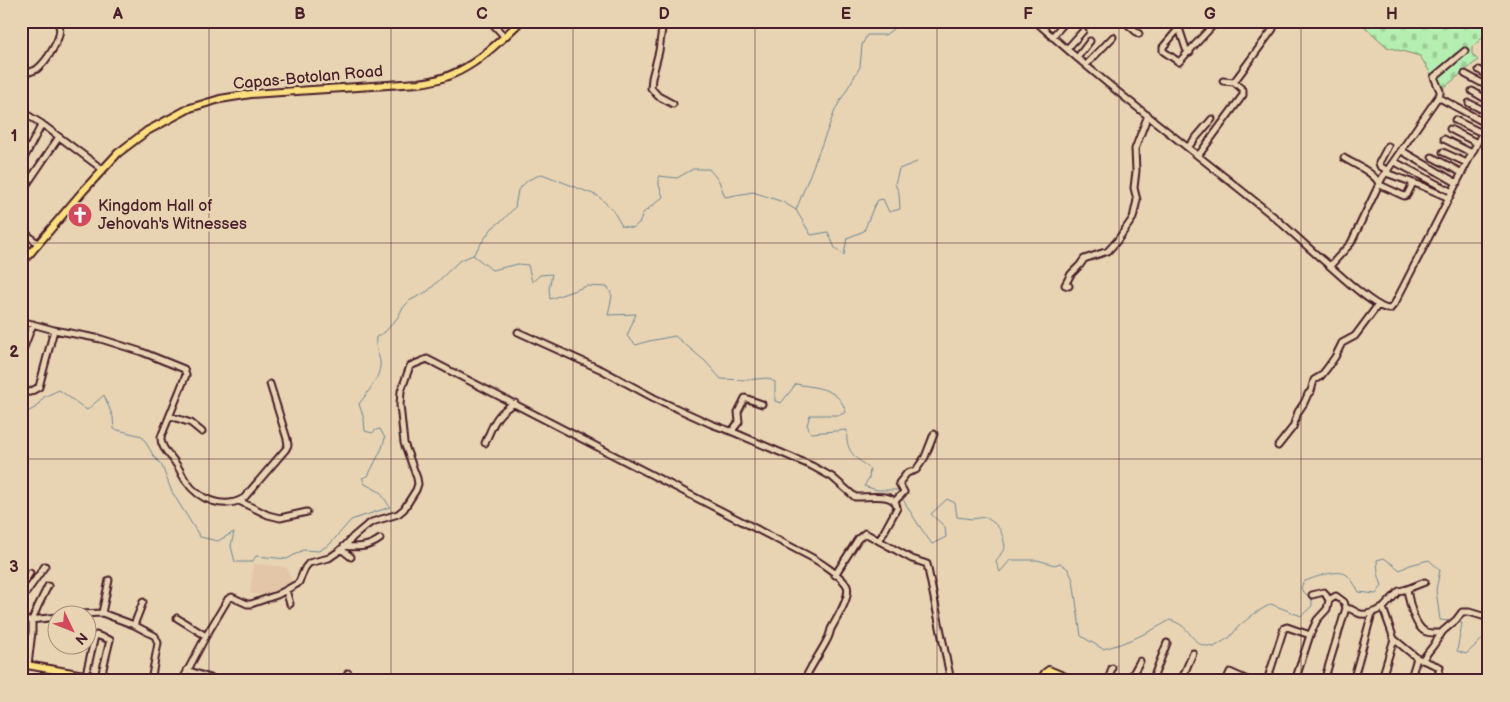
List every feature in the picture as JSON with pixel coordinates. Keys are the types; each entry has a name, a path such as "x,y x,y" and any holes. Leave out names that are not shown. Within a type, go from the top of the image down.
{"main road":[{"name":"Capas-Botolan Road","path":"21,264 102,169 118,153 147,131 180,113 220,99 251,94 433,82 470,66 488,53 521,21"},
{"path":"25,664 118,681"},
{"path":"1040,681 1044,673 1049,670 1075,681"}],"street":[{"path":"490,21 505,37"},
{"path":"663,21 651,88 658,96 673,104"},
{"path":"1035,21 1067,50 1273,216 1330,266 1378,305 1387,309 1394,305 1487,124 1438,97"},
{"path":"1052,37 1066,21"},
{"path":"1124,21 1139,34"},
{"path":"1185,21 1163,47 1163,51 1179,62 1217,21"},
{"path":"1234,82 1274,29 1275,21"},
{"path":"21,71 26,73 32,72 44,62 60,34 59,26"},
{"path":"1179,28 1186,49 1190,52"},
{"path":"1067,50 1083,31"},
{"path":"1086,65 1113,37"},
{"path":"1076,39 1096,54"},
{"path":"1077,58 1090,41"},
{"path":"1330,266 1351,243 1387,172 1438,97 1440,91 1434,78 1465,51"},
{"path":"1479,82 1484,73"},
{"path":"1464,74 1489,88"},
{"path":"1198,156 1243,96 1243,90 1234,82 1223,81"},
{"path":"1472,91 1489,101"},
{"path":"1469,102 1489,113"},
{"path":"21,110 102,169"},
{"path":"1069,286 1065,284 1071,274 1084,260 1108,252 1118,241 1133,218 1137,200 1134,188 1136,170 1135,149 1148,115"},
{"path":"1188,147 1212,119"},
{"path":"1455,120 1482,133"},
{"path":"21,164 42,124"},
{"path":"1450,129 1477,143"},
{"path":"21,193 59,137"},
{"path":"1444,139 1472,153"},
{"path":"1388,146 1379,163 1387,172 1449,198"},
{"path":"1402,151 1457,183"},
{"path":"1443,152 1467,163"},
{"path":"1432,157 1462,173"},
{"path":"1344,158 1369,173 1380,185 1406,196 1413,183"},
{"path":"1395,162 1452,192"},
{"path":"21,236 27,234 38,244"},
{"path":"21,245 31,252"},
{"path":"1278,446 1293,427 1298,412 1308,394 1312,391 1314,380 1322,376 1342,343 1356,336 1378,305"},
{"path":"21,321 54,330 101,339 186,371 160,441 186,481 208,500 226,504 239,501 249,494 288,445 270,384"},
{"path":"21,355 33,324"},
{"path":"21,393 33,391 39,387 54,330"},
{"path":"518,332 602,370 654,398 818,469 832,477 855,497 898,498"},
{"path":"225,594 231,598 251,604 286,590 298,583 308,564 329,558 343,548 366,526 401,512 417,487 417,478 404,443 400,405 401,390 410,366 427,359 808,555 820,562 846,584 847,596 831,629 828,640 804,681"},
{"path":"733,432 739,422 738,412 745,398 762,404"},
{"path":"485,443 498,416 515,403"},
{"path":"170,416 191,422 202,432"},
{"path":"878,541 897,508 898,498 904,491 899,483 907,473 916,470 925,457 934,434"},
{"path":"239,501 280,518 307,512"},
{"path":"835,575 861,535 866,533 912,559 925,563 928,566 951,681"},
{"path":"343,548 368,546 380,539"},
{"path":"343,548 350,557"},
{"path":"21,600 45,566"},
{"path":"21,587 30,574"},
{"path":"102,613 109,580"},
{"path":"1346,608 1353,609 1358,614 1372,613 1383,608 1399,591 1425,582"},
{"path":"25,664 32,632 32,620 48,586"},
{"path":"1407,589 1414,615 1422,629 1430,633 1441,633"},
{"path":"286,590 290,604"},
{"path":"1296,681 1310,635 1317,620 1327,610 1329,600 1325,593 1322,592 1312,595"},
{"path":"1324,681 1346,608 1344,602 1336,596 1329,600"},
{"path":"182,681 206,636 227,601 231,598"},
{"path":"134,625 143,602"},
{"path":"1383,608 1394,638 1420,659 1440,668 1436,681"},
{"path":"1410,681 1420,659 1433,646 1441,633 1456,620 1460,613 1464,611 1472,612 1489,618"},
{"path":"98,613 134,625 150,632 157,639 158,643 151,681"},
{"path":"1353,681 1372,613"},
{"path":"21,621 48,618"},
{"path":"176,618 206,636"},
{"path":"1267,681 1284,628 1287,627 1310,635"},
{"path":"86,674 96,635 110,640 101,677"},
{"path":"1381,681 1394,638"},
{"path":"1152,681 1167,643"},
{"path":"1181,681 1193,653"},
{"path":"1129,681 1140,661"},
{"path":"1108,681 1112,668"},
{"path":"187,670 218,681"},
{"path":"1226,681 1230,672 1250,681"},
{"path":"346,681 348,673"}],"shaded area":[{"path":"254,564 286,567 293,583 276,594 259,595 250,593"}],"green space":[{"path":"1365,21 1489,21 1489,32 1472,47 1472,54 1478,60 1441,90 1420,56 1387,47 1364,26"}],"waterway":[{"path":"796,210 836,108 860,67 862,45 867,35 885,35 893,29 887,21"},
{"path":"473,255 492,228 515,207 518,190 528,180 542,174 598,196 612,209 622,226 633,228 640,222 643,213 663,197 659,185 659,176 677,178 693,169 709,169 719,181 725,197 753,192 783,202 796,210 811,235 828,232 835,248 844,255 847,238 864,231 878,200 883,199 889,212 900,209 899,193 895,184 899,169 917,162"},
{"path":"21,415 35,408 44,397 59,390 87,410 104,395 113,417 114,429 142,436 162,466 172,492 200,537 218,541 234,532 231,546 235,562 252,562 256,556 287,559 303,550 319,551 330,544 351,520 390,507 380,492 365,484 362,478 368,476 385,438 380,429 372,433 365,431 364,419 359,404 379,372 380,361 376,347 376,337 385,332 409,301 428,291 459,261 473,255 492,270 518,264 528,265 532,282 540,275 552,274 549,289 550,299 587,286 608,287 612,296 608,315 636,314 627,336 636,345 675,336 705,361 721,379 746,380 767,378 775,382 775,401 781,403 796,384 827,390 838,398 846,412 840,415 810,415 807,425 811,433 847,430 849,449 870,469 869,478 864,486 877,490 898,490 900,494"},
{"path":"902,498 932,544 946,537 945,527 931,514 947,499 955,503 957,517 972,519 985,517 1000,529 1005,547 996,562 1000,572 1010,560 1037,560 1055,565 1060,563 1068,569 1073,580 1081,636 1103,649 1137,637 1170,620 1183,627 1198,643 1214,647 1230,637 1239,626 1255,613 1271,604 1301,616 1312,606 1312,600 1301,589 1303,582 1319,576 1343,573 1351,579 1359,592 1376,594 1382,586 1377,560 1384,558 1400,570 1429,560 1440,570 1436,590 1440,620 1450,621"},
{"path":"1457,622 1462,623 1457,651 1466,654 1489,633"}],"place":[{"name":"Kingdom Hall of Jehovah's Witnesses","path":"80,215"}]}
